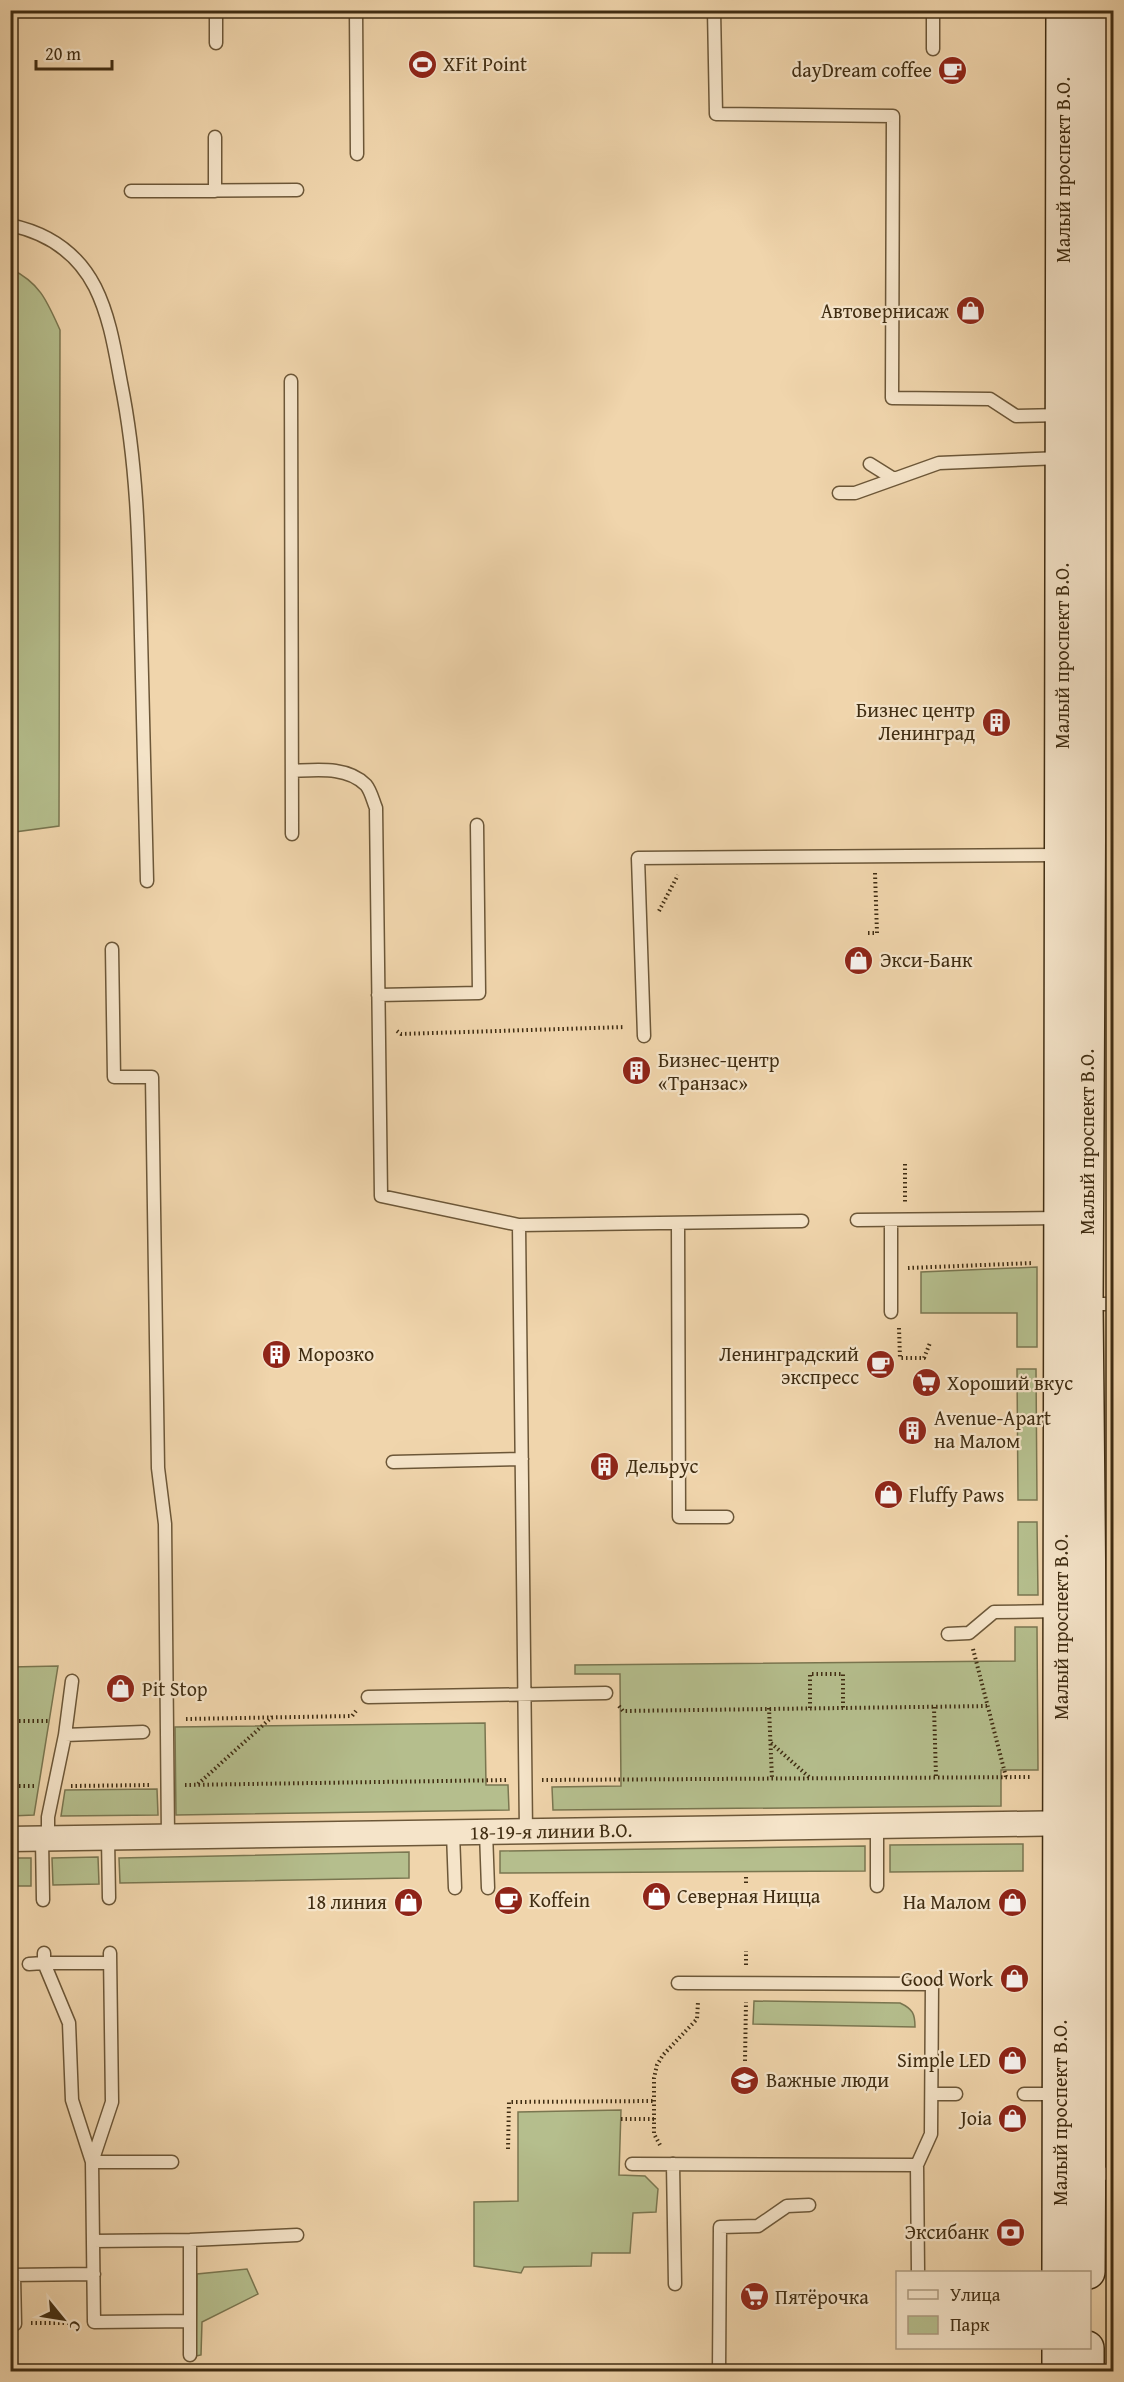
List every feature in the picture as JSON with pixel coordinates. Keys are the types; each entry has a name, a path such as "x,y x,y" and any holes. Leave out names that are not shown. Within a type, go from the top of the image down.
{"main road":[{"name":"Малый проспект В.О.","path":"1063,10 1077,415 1062,458 1075,855"},
{"name":"Малый проспект В.О.","path":"1088,2271 1082,2175 1089,1819 1075,1611 1087,1304 1074,1217 1077,415 1093,10"},
{"name":"Малый проспект В.О.","path":"1059,2271 1082,2175 1059,2094 1089,1819"},
{"path":"1059,2349 1059,2372"},
{"path":"1087,2349 1087,2372"}],"street":[{"name":"18-19-я линии В.О.","path":"10,1839 877,1826 1089,1819"}],"lane":[{"path":"216,10 216,43"},
{"path":"356,10 357,154"},
{"path":"714,10 716,114 893,116 891,398 990,399 1016,416 1077,415"},
{"path":"933,10 933,49"},
{"path":"215,137 215,191"},
{"path":"131,192 297,190"},
{"path":"10,225 27,228 53,239 76,260 95,287 110,327 131,435 138,512 147,881"},
{"path":"291,381 292,834"},
{"path":"839,493 855,493 939,463 1062,458"},
{"path":"870,464 894,479"},
{"path":"292,771 331,770 352,774 368,787 376,808 381,1196 519,1225 802,1221"},
{"path":"378,995 479,993 477,825"},
{"path":"644,1031 638,858 1075,855"},
{"path":"112,949 114,1077 152,1077 158,1468 165,1524 168,1837"},
{"path":"857,1220 1074,1217"},
{"path":"891,1220 891,1312"},
{"path":"678,1223 679,1517 727,1517"},
{"path":"519,1225 526,1832"},
{"path":"393,1462 522,1459"},
{"path":"948,1634 969,1633 994,1612 1075,1611"},
{"path":"43,1900 45,1839 53,1786 65,1735 72,1681"},
{"path":"368,1697 606,1692"},
{"path":"65,1735 143,1732"},
{"path":"877,1826 878,1886"},
{"path":"486,1832 488,1888"},
{"path":"453,1833 455,1888"},
{"path":"108,1838 109,1898"},
{"path":"44,1958 69,2022 72,2100 92,2162 94,2322 190,2321"},
{"path":"29,1964 44,1958 110,1958 112,2102 92,2162"},
{"path":"678,1983 932,1984 931,2134 917,2165 918,2271"},
{"path":"932,2094 956,2094"},
{"path":"1024,2094 1059,2094"},
{"path":"92,2162 172,2162"},
{"path":"632,2164 917,2165"},
{"path":"673,2164 675,2284"},
{"path":"719,2372 720,2227 758,2226 787,2206 808,2205"},
{"path":"93,2241 189,2240 297,2235"},
{"path":"189,2240 190,2355"},
{"path":"13,2324 12,2275 94,2274"}],"path":[{"path":"868,933 877,933 875,869"},
{"path":"655,918 679,873"},
{"path":"394,1029 401,1034 644,1031"},
{"path":"905,1164 906,1220"},
{"path":"891,1269 1042,1262"},
{"path":"891,1312 899,1324 900,1358 924,1358 930,1343"},
{"path":"969,1633 1006,1777"},
{"path":"810,1708 810,1674 843,1674 843,1708"},
{"path":"606,1692 623,1711 988,1706"},
{"path":"168,1720 352,1716 368,1697"},
{"path":"934,1707 936,1777"},
{"path":"769,1708 772,1779"},
{"path":"198,1784 273,1717"},
{"path":"10,1721 51,1721 65,1735"},
{"path":"770,1743 810,1778"},
{"path":"576,1780 1031,1777"},
{"path":"10,1786 486,1781"},
{"path":"746,1877 746,1883"},
{"path":"745,2061 746,1951"},
{"path":"673,2164 674,2151 665,2149 658,2143 654,2134 657,2065 663,2055 697,2019 699,1983"},
{"path":"508,2149 509,2102 654,2101"},
{"path":"621,2119 654,2119"},
{"path":"13,2324 94,2322"}],"green space":[{"path":"11,269 29,280 42,294 60,330 59,826 15,832 12,929 11,929"},
{"path":"1037,1267 1037,1347 1017,1347 1017,1313 921,1313 921,1272"},
{"path":"1017,1369 1036,1369 1037,1500 1018,1500"},
{"path":"1018,1522 1037,1522 1038,1595 1018,1595"},
{"path":"1015,1627 1037,1627 1038,1770 1001,1770 1001,1806 553,1810 552,1787 621,1786 620,1674 575,1674 575,1665 1015,1661"},
{"path":"58,1666 34,1815 11,1816 11,1667"},
{"path":"485,1723 486,1785 508,1785 509,1810 176,1815 175,1727"},
{"path":"157,1789 158,1815 61,1816 65,1790"},
{"path":"1023,1844 1023,1871 890,1872 890,1845"},
{"path":"865,1846 865,1871 500,1873 500,1851"},
{"path":"409,1852 409,1878 120,1883 119,1858"},
{"path":"98,1857 99,1884 53,1885 52,1858"},
{"path":"11,1858 31,1858 31,1886 11,1886"},
{"path":"754,2001 900,2003 912,2012 915,2027 753,2024"},
{"path":"621,2110 619,2175 645,2176 658,2189 656,2212 633,2213 630,2253 592,2253 591,2266 524,2267 521,2273 474,2266 474,2202 518,2201 518,2112"},
{"path":"247,2269 258,2294 202,2322 201,2355 196,2356 197,2274"}],"place":[{"name":"XFit Point","path":"422,64"},
{"name":"dayDream coffee","path":"953,70"},
{"name":"Автовернисаж","path":"970,311"},
{"name":"Бизнес центр Ленинград","path":"996,722"},
{"name":"Экси-Банк","path":"859,960"},
{"name":"Бизнес-центр «Транзас»","path":"637,1071"},
{"name":"Морозко","path":"277,1354"},
{"name":"Ленинградский экспресс","path":"880,1365"},
{"name":"Хороший вкус","path":"926,1383"},
{"name":"Аvenue-Apart на Малом","path":"913,1430"},
{"name":"Дельрус","path":"605,1466"},
{"name":"Fluffy Paws","path":"888,1495"},
{"name":"Pit Stop","path":"121,1689"},
{"name":"Северная Ницца","path":"656,1896"},
{"name":"Koffein","path":"508,1900"},
{"name":"18 линия","path":"408,1902"},
{"name":"На Малом","path":"1012,1902"},
{"name":"Good Work","path":"1014,1979"},
{"name":"Simple LED","path":"1012,2060"},
{"name":"Важные люди","path":"745,2080"},
{"name":"Joia","path":"1013,2118"},
{"name":"Эксибанк","path":"1010,2232"},
{"name":"Пятёрочка","path":"754,2297"}]}
